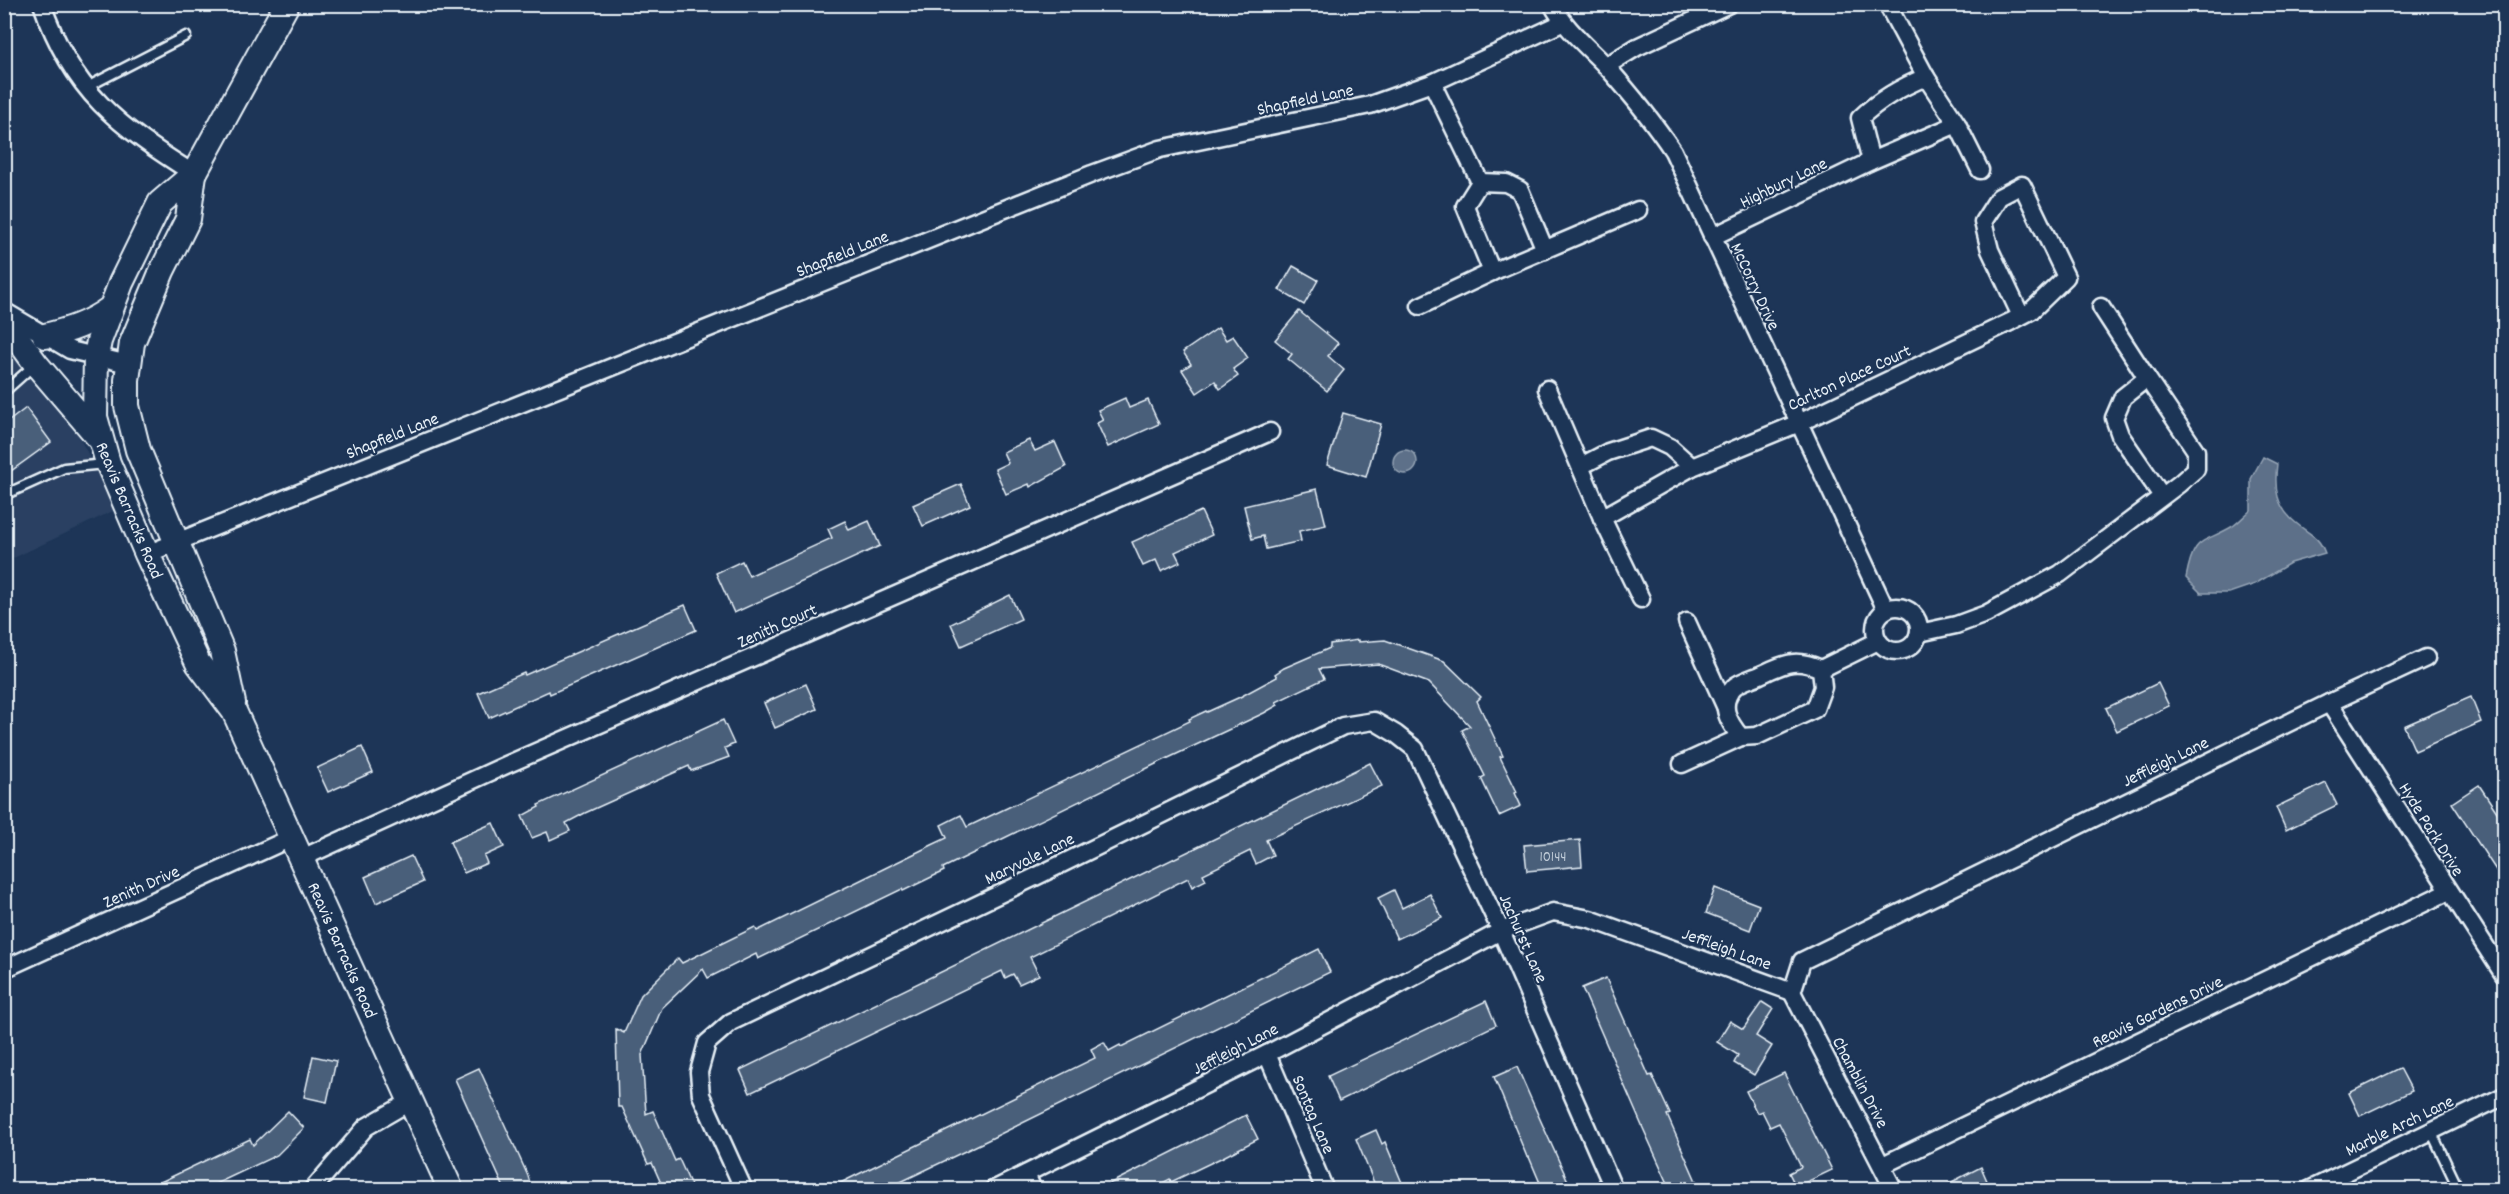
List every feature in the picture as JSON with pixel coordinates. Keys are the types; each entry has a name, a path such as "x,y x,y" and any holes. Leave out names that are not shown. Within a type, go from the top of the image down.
{"main road":[{"name":"Reavis Barracks Road","path":"287,4 194,174 160,203 139,243 99,340 96,356 95,417 108,463 147,554 198,663 234,711 451,1190"},
{"name":"Reavis Barracks Road","path":"194,174 188,219 139,323 132,343 128,364 127,406 132,433 222,651 234,711"},
{"path":"45,336 72,330 92,322 111,308"},
{"path":"4,320 36,364 100,439"}],"street":[{"path":"42,4 61,51 85,88 117,121 194,174"},
{"name":"McCorry Drive","path":"1552,4 1562,23 1606,66 1654,123 1673,151 1886,610"},
{"path":"1606,66 1637,47 1729,4"},
{"path":"1887,4 1926,77 1957,124 1980,170"},
{"name":"Shapfield Lane","path":"147,554 1092,174 1160,149 1370,105 1432,83 1562,23"},
{"path":"1870,161 1860,118 1875,104 1904,86 1926,77"},
{"path":"1432,83 1480,182"},
{"name":"Highbury Lane","path":"1712,237 1870,161 1957,124"},
{"path":"1480,182 1506,183 1520,190 1545,250"},
{"path":"1480,182 1465,206 1492,272"},
{"name":"Carlton Place Court","path":"1602,518 1692,467 1798,423 2021,316 2031,311 2066,276 2022,185 1999,197 1983,222 1990,250 2021,316"},
{"path":"1420,306 1492,272 1638,210"},
{"path":"1918,633 1948,628 1986,614 2061,574 2196,469 2196,452 2101,307"},
{"path":"4,311 70,350 128,364"},
{"path":"2147,378 2123,397 2114,418 2121,435 2162,496"},
{"path":"1546,389 1602,518 1641,599"},
{"name":"Zenith Court","path":"297,847 506,765 1270,432"},
{"path":"1581,466 1608,452 1651,438 1670,447 1692,467"},
{"path":"1900,607 1913,614 1919,628 1918,633 1915,642 1903,651 1888,650 1878,641 1875,634 1877,620 1886,610 1900,607"},
{"path":"1687,622 1725,706 1729,723 1741,737"},
{"path":"1821,669 1878,641"},
{"name":"Jeffleigh Lane","path":"993,1190 1267,1054 1501,931 1553,912 1590,919 1792,992 1802,962 2329,703 2426,658"},
{"path":"1725,706 1734,687 1787,663 1806,662 1821,669"},
{"path":"1682,764 1741,737 1757,736 1815,708 1823,687 1821,669"},
{"name":"Hyde Park Drive","path":"2329,703 2505,975"},
{"name":"Jachurst Lane","path":"1374,721 1415,749 1501,931 1614,1190"},
{"name":"Maryvale Lane","path":"744,1190 701,1095 699,1072 706,1043 731,1022 1035,877 1343,726 1374,721"},
{"name":"Zenith Drive","path":"4,969 297,847"},
{"name":"Reavis Gardens Drive","path":"1882,1165 2449,891"},
{"name":"Chamblin Drive","path":"1792,992 1894,1190"},
{"name":"Sontag Lane","path":"1267,1054 1325,1190"},
{"name":"Marble Arch Lane","path":"2309,1190 2505,1096"},
{"path":"312,1190 366,1127 411,1101"},
{"path":"1026,1174 1033,1190"}],"lane":[{"path":"85,88 186,36"},
{"path":"4,392 36,364"},
{"path":"4,495 64,468 108,463"},
{"path":"2431,1131 2459,1190"}],"shaded area":[{"path":"15,350 71,422 117,509 5,562 4,360"},
{"path":"1405,450 1410,451 1416,457 1416,467 1410,473 1405,474 1400,473 1394,467 1393,462 1394,457 1400,451"},
{"path":"2263,457 2277,464 2276,489 2280,504 2289,517 2316,539 2325,553 2290,563 2255,584 2229,593 2201,593 2186,578 2192,554 2200,543 2233,526 2251,510 2251,479"}],"building":[{"path":"1293,266 1318,280 1304,305 1279,290"},
{"path":"1299,311 1338,343 1328,356 1344,370 1327,391 1288,359 1292,354 1275,340"},
{"path":"1218,328 1226,340 1233,336 1248,358 1233,369 1238,376 1220,389 1215,381 1197,393 1182,370 1191,364 1183,352"},
{"path":"1125,398 1129,408 1148,400 1159,424 1108,447 1097,423 1103,420 1098,410"},
{"path":"26,408 51,442 4,476 4,425"},
{"path":"1343,413 1381,424 1366,477 1327,465"},
{"path":"1029,440 1035,451 1055,442 1066,467 1030,487 1029,484 1006,494 995,469 1008,463 1003,452"},
{"path":"961,484 970,505 923,526 913,505"},
{"path":"1317,489 1326,525 1299,531 1301,541 1266,549 1263,536 1252,539 1244,506"},
{"path":"1201,511 1212,535 1175,552 1180,562 1161,571 1156,560 1143,566 1132,542"},
{"path":"845,521 849,530 869,521 880,546 734,613 716,573 742,561 749,576 832,538 828,529"},
{"path":"1010,595 1021,619 961,646 951,624"},
{"path":"685,605 696,630 489,718 478,693 524,673 525,675"},
{"path":"1358,640 1358,642 1385,640 1444,661 1481,697 1477,701 1503,756 1500,757 1517,792 1515,793 1521,806 1499,816 1481,778 1485,776 1462,730 1470,726 1429,683 1378,664 1319,669 1324,679 1276,702 1278,705 1264,713 943,868 944,871 903,891 902,889 758,959 756,954 708,978 703,969 662,1008 642,1055 646,1114 653,1111 675,1161 679,1159 693,1190 664,1190 652,1163 648,1164 622,1107 618,1107 616,1029 624,1033 641,995 678,958 682,963 755,927 757,931 947,838 941,825 961,815 967,827 1190,721 1189,719 1240,697 1277,677 1275,674 1284,668 1330,648 1330,644"},
{"path":"2158,683 2169,706 2117,731 2106,708"},
{"path":"806,684 817,709 775,728 764,703"},
{"path":"2471,697 2481,722 2415,751 2404,726"},
{"path":"723,720 734,744 725,748 729,757 691,771 689,766 585,813 566,823 570,831 550,840 547,832 532,838 522,816 539,807 538,805"},
{"path":"362,747 373,772 328,792 317,768"},
{"path":"1370,763 1382,786 1266,840 1273,855 1256,864 1250,851 1203,874 1206,880 1192,887 1188,878 1030,957 1039,975 1019,984 1013,974 1005,978 1002,971 750,1093 740,1070"},
{"path":"2326,783 2337,805 2286,830 2276,807"},
{"path":"2479,785 2505,824 2505,884 2452,803"},
{"path":"493,823 504,847 484,856 487,863 464,873 450,842"},
{"path":"1580,840 1582,866 1527,871 1524,845"},
{"path":"411,856 423,882 376,903 365,877"},
{"path":"1715,888 1759,905 1750,930 1706,913"},
{"path":"1394,890 1402,908 1430,894 1442,918 1397,939 1378,898"},
{"path":"1319,949 1330,972 988,1140 884,1190 826,1190 1095,1058 1091,1049 1104,1042 1109,1051 1120,1045 1121,1047"},
{"path":"1606,978 1649,1076 1652,1075 1670,1114 1667,1115 1700,1190 1671,1190 1642,1126 1582,988"},
{"path":"1486,1001 1496,1025 1339,1101 1328,1076"},
{"path":"1762,1002 1773,1009 1756,1036 1772,1046 1754,1075 1734,1063 1738,1055 1717,1042 1730,1021 1743,1029"},
{"path":"313,1056 336,1061 327,1102 304,1097"},
{"path":"1517,1067 1572,1190 1543,1190 1527,1157 1494,1077"},
{"path":"479,1068 528,1176 532,1190 505,1190 455,1079"},
{"path":"2400,1068 2412,1091 2360,1116 2349,1093"},
{"path":"1784,1073 1832,1170 1796,1187 1789,1173 1801,1167 1779,1123 1770,1127 1762,1111 1757,1113 1746,1091"},
{"path":"288,1111 304,1128 277,1155 203,1190 144,1190 250,1139 253,1145"},
{"path":"1246,1115 1258,1139 1223,1157 1149,1190 1097,1190"},
{"path":"1376,1130 1382,1144 1385,1142 1405,1190 1377,1190 1356,1139"},
{"path":"1981,1167 1991,1190 1936,1190"}]}
